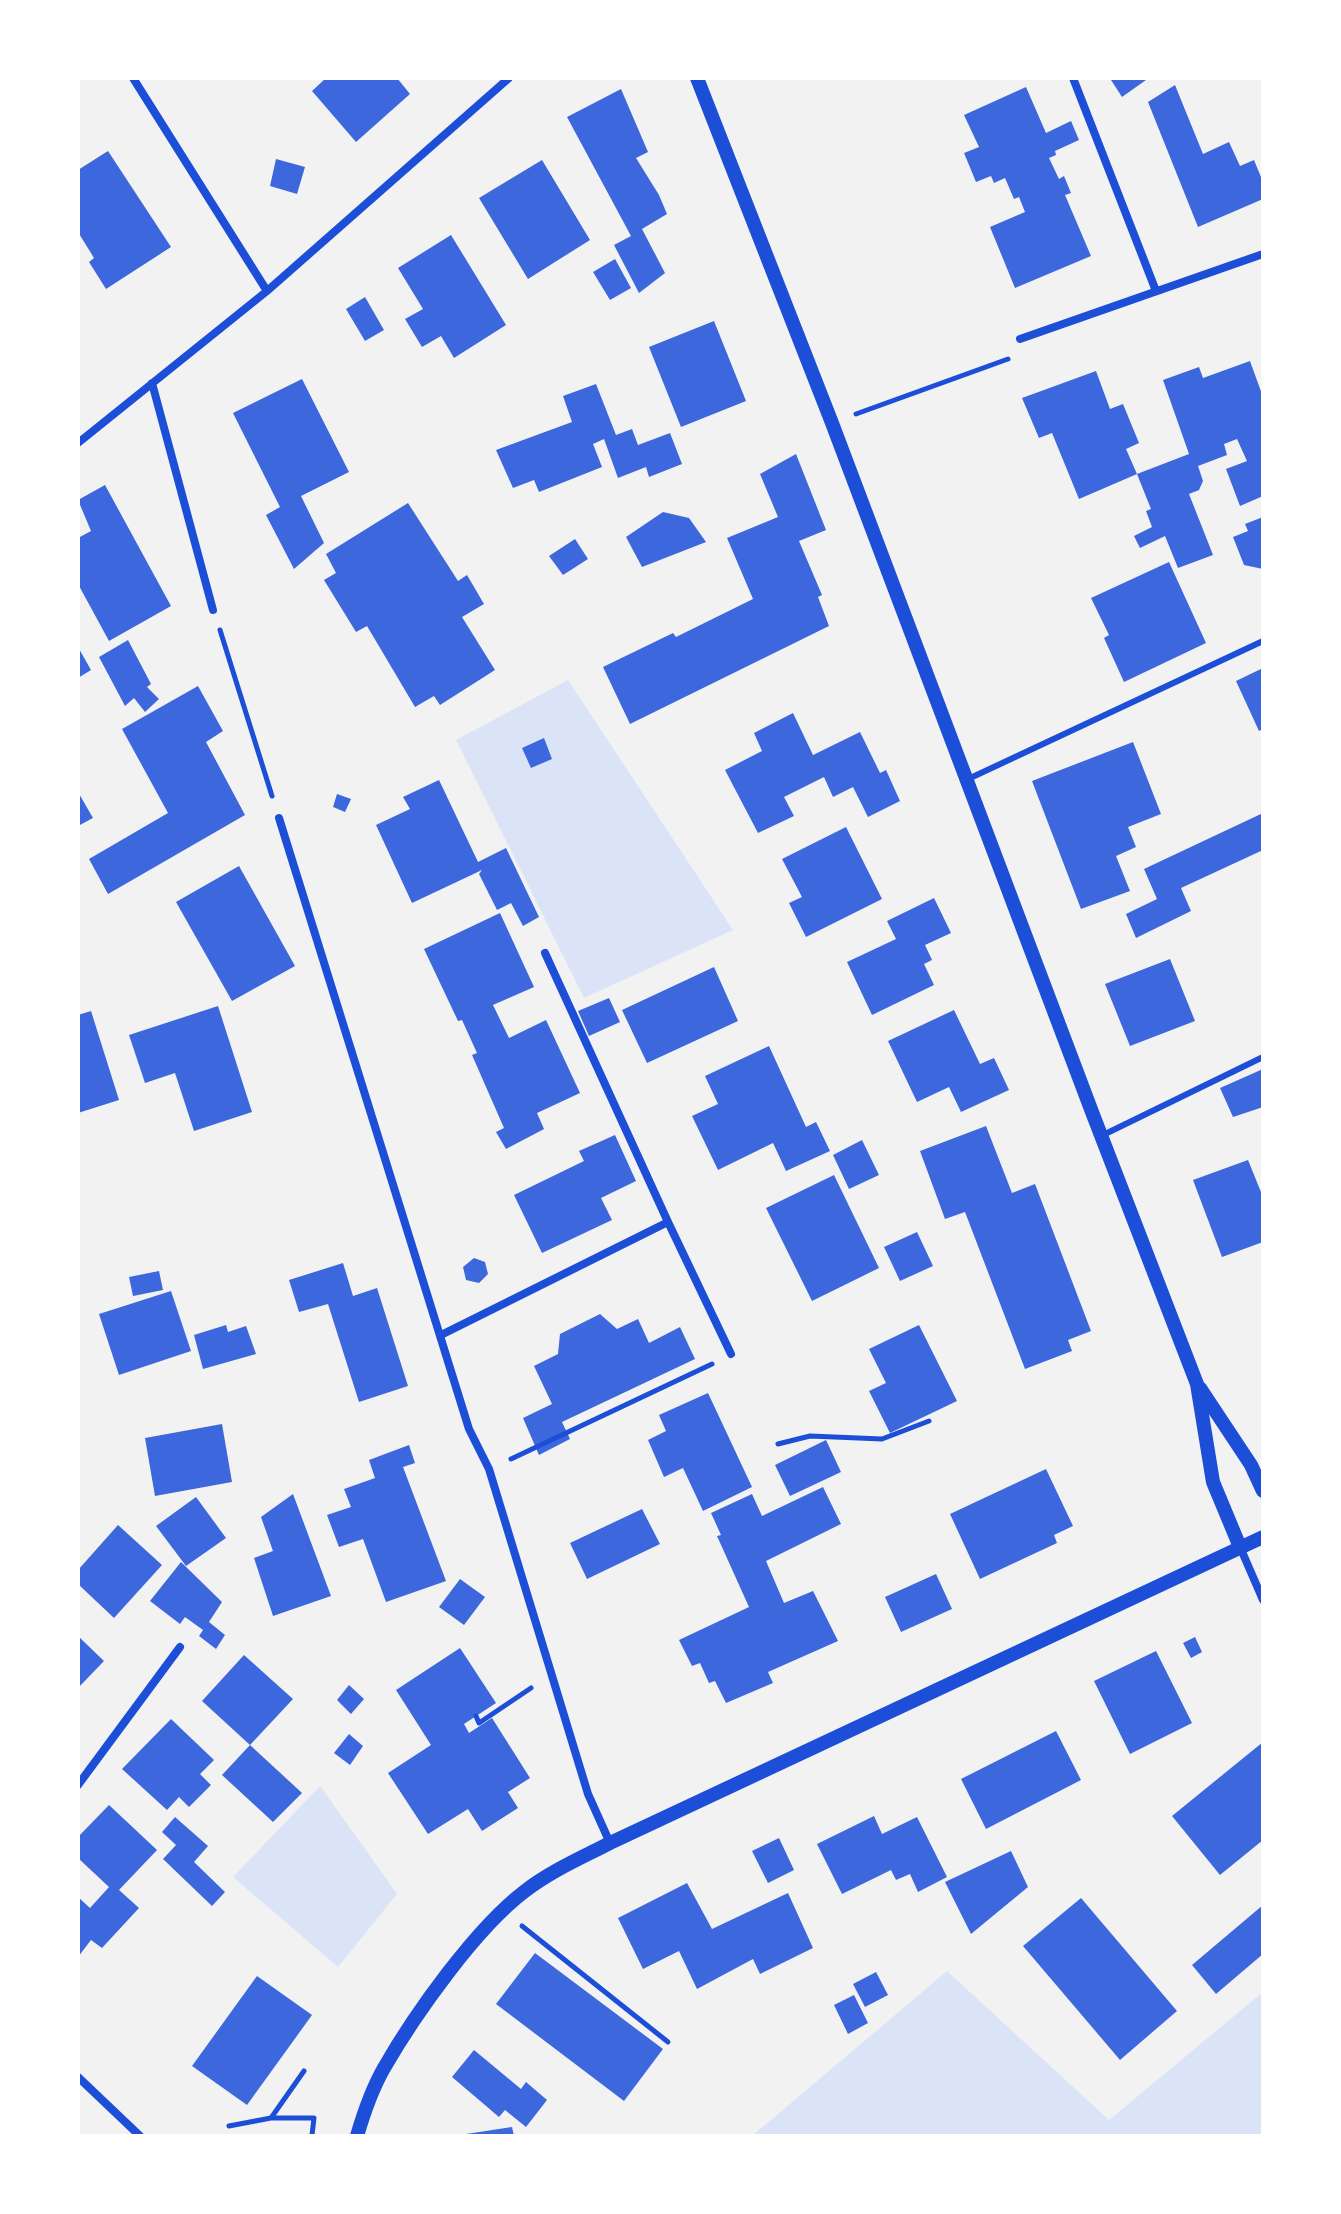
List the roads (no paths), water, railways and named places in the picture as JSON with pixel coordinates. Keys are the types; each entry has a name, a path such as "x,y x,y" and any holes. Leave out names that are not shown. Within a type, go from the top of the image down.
{"street":[{"path":"133,78 267,291"},
{"path":"78,443 267,291 509,78"},
{"path":"697,78 832,423 1197,1384 1213,1482 1263,1600"},
{"path":"1073,78 1156,291"},
{"path":"1020,339 1263,254"},
{"path":"152,383 213,610"},
{"path":"279,818 469,1429 489,1469 588,1794 610,1843"},
{"path":"545,953 731,1354"},
{"path":"441,1335 668,1222"},
{"path":"1197,1384 1251,1465 1263,1491"},
{"path":"357,2136 367,2103 384,2068 464,1954 524,1892 610,1843 1263,1537"},
{"path":"78,1785 180,1647"},
{"path":"78,2077 140,2136"}],"lane":[{"path":"966,780 1263,641"},
{"path":"1101,1136 1263,1057"}]}
